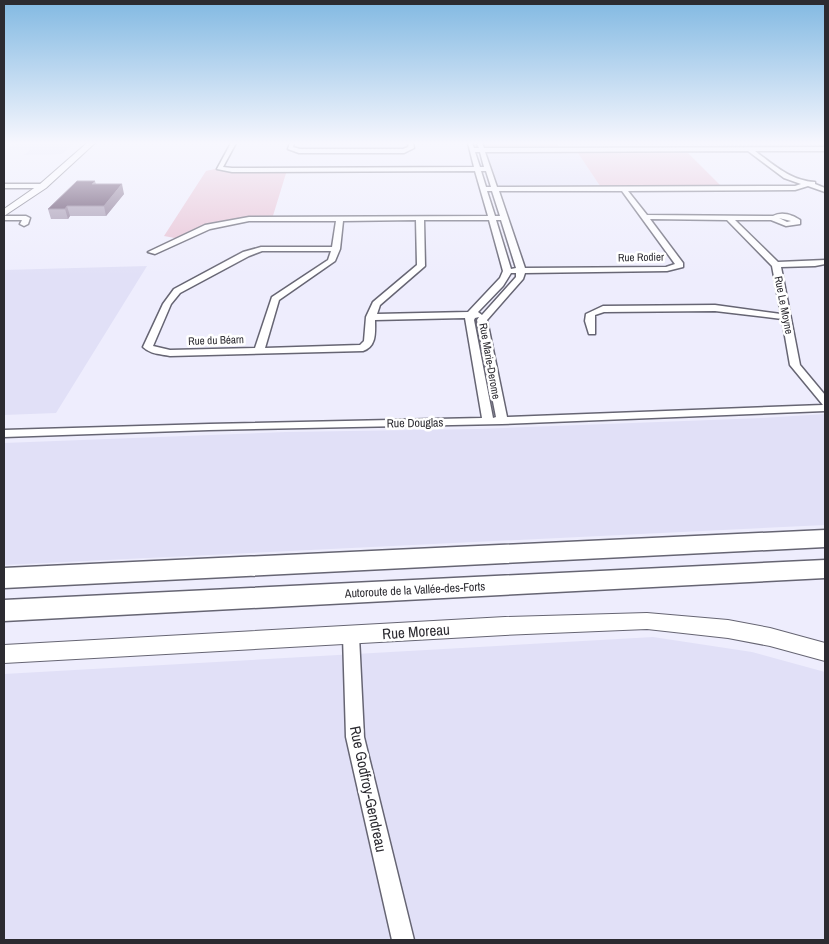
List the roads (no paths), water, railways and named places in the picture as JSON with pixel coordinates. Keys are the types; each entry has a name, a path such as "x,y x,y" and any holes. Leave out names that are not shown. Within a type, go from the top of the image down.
{"highway":[{"path":"4,578 825,538"},
{"name":"Autoroute de la Vallée-des-Forts","path":"4,610 825,568"},
{"path":"784,571 825,574"}],"street":[{"path":"10,196 23,187"},
{"path":"4,212 42,187"},
{"path":"507,271 484,189 796,187"},
{"path":"495,189 521,270"},
{"name":"Rue Rodier","path":"507,271 667,269 680,265 624,189"},
{"path":"646,217 774,218"},
{"name":"Rue Le Moyne","path":"728,217 776,264 795,366 825,403"},
{"path":"4,218 26,218 24,224"},
{"name":"Rue du Béarn","path":"336,249 261,249 246,254 177,291 167,304 148,347 153,350 170,353 363,348 369,342 371,317 376,304 421,266 420,218"},
{"path":"152,252 192,233 227,222 249,219 504,218"},
{"path":"259,350 275,299 331,261 336,249 340,219"},
{"path":"776,264 815,264 824,260"},
{"name":"Rue Marie-Derome","path":"501,417 482,320 485,314 520,278 521,270"},
{"name":"Rue Marie-Derome","path":"487,417 469,320 475,308 506,278 507,271"},
{"path":"592,332 591,314 603,309 715,308 786,317"},
{"path":"371,317 485,314"},
{"name":"Rue Douglas","path":"4,426 225,418 501,417 825,403"},
{"name":"Rue Douglas","path":"4,434 487,417"},
{"name":"Rue Moreau","path":"4,654 505,626 647,621 686,623 735,630 825,652"},
{"name":"Rue Godfroy-Gendreau","path":"351,636 355,737 402,940"}]}
